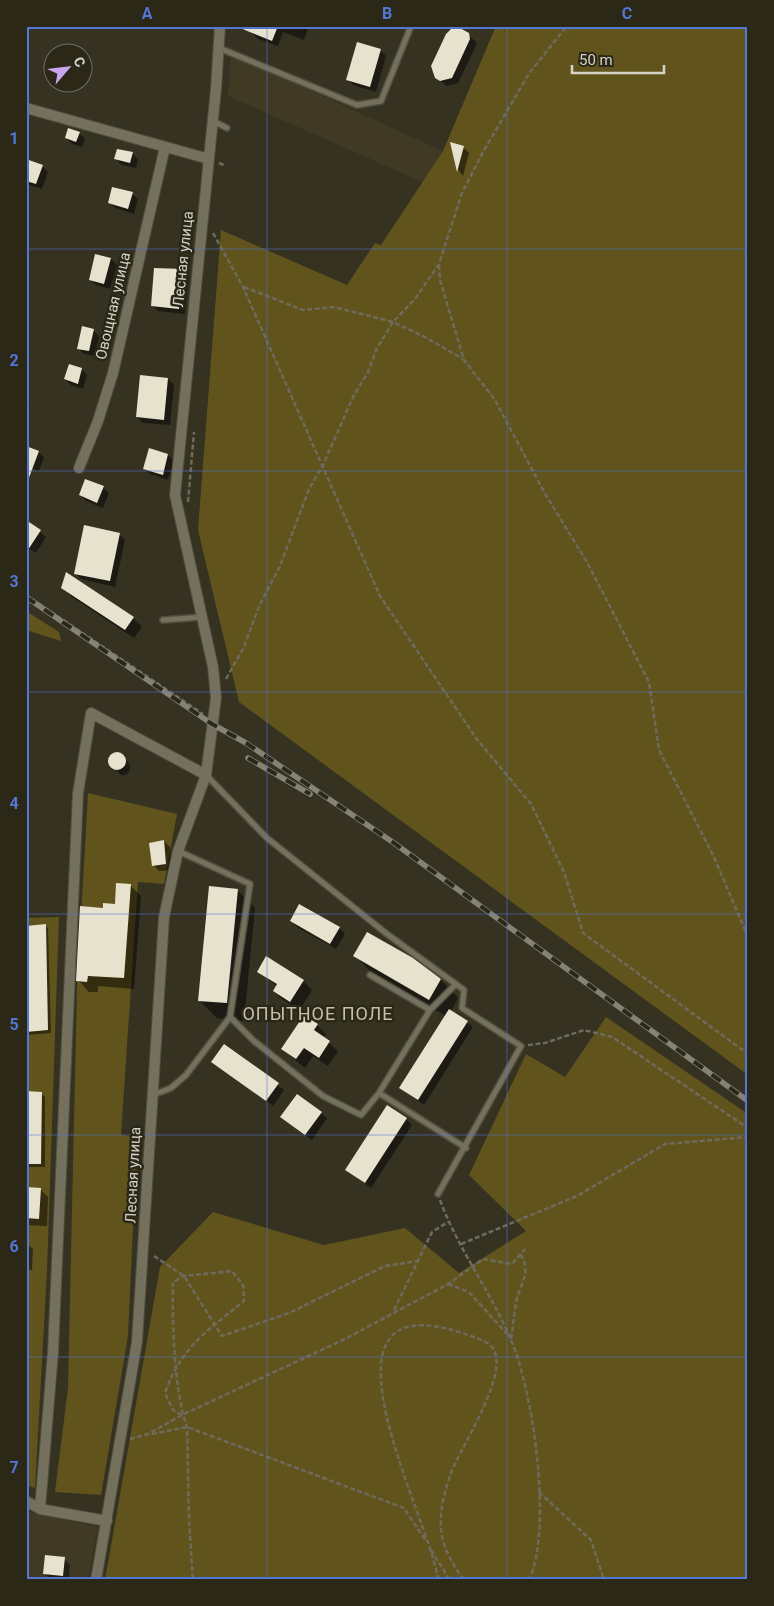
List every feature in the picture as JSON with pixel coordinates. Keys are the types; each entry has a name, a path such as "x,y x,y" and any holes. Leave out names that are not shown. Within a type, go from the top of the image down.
{"street":[{"name":"Лесная улица","path":"96,1580 137,1342 164,917 178,851 206,774 216,698 213,667 175,495 213,121 220,26"},
{"path":"26,108 208,159"},
{"name":"Овощная улица","path":"79,468 98,421 113,373 165,147"},
{"path":"40,1509 53,1352 78,793 91,713 206,774"},
{"path":"26,1501 40,1509 106,1521"}],"lane":[{"path":"219,48 357,105 372,104 381,100 411,26"},
{"path":"213,121 227,128"},
{"path":"163,620 202,617"},
{"path":"206,774 267,838 387,934 464,990 462,1008 521,1046 466,1148 438,1194"},
{"path":"152,1095 171,1088 186,1075 230,1017 250,884 178,851"},
{"path":"370,976 430,1010"},
{"path":"230,1017 254,1041 323,1096 361,1115 379,1093 430,1010 456,984"},
{"path":"379,1093 466,1148"}],"path":[{"path":"221,676 223,684 244,648 260,604 280,566 309,489 323,466 353,397 368,372 377,348 393,322 416,299 439,264 462,193 483,152 530,72 567,26"},
{"path":"202,220 213,232 243,287 380,596 476,738 532,804 564,872 584,933 748,1054"},
{"path":"212,242 213,232"},
{"path":"439,264 440,280 464,360 495,400 544,492 588,564 649,682 659,750 714,858 748,937"},
{"path":"243,287 303,310 334,307 393,322 423,336 464,360"},
{"path":"188,502 194,423"},
{"path":"26,595 212,720"},
{"path":"521,1046 546,1043 584,1030 612,1038 748,1128"},
{"path":"460,1244 577,1196 665,1144 748,1137"},
{"path":"438,1194 448,1222 473,1265 511,1339 526,1386 539,1471 536,1553 530,1580"},
{"path":"393,1312 432,1232 448,1222"},
{"path":"144,1249 184,1276 222,1336 289,1313 385,1266 418,1261"},
{"path":"148,1434 182,1415 345,1338 448,1284 483,1259 512,1264 525,1249"},
{"path":"511,1339 516,1301 526,1277 525,1262 520,1254"},
{"path":"182,1415 173,1410 165,1393 177,1365 186,1350 244,1301 243,1285 232,1271 184,1276 173,1282 172,1313 177,1365 182,1415 188,1427 189,1520 193,1580"},
{"path":"448,1284 469,1292 511,1339"},
{"path":"438,1580 430,1548 406,1488 384,1406 380,1377 382,1351 394,1333 411,1326 428,1324 476,1338 492,1348 498,1362 487,1398 451,1473 442,1507 442,1536 455,1568 464,1580"},
{"path":"121,1441 188,1427 404,1508 450,1580"},
{"path":"539,1492 591,1540 604,1580"}],"shaded area":[{"path":"496,26 748,26 748,1075 239,702 198,530 221,230 347,285 375,243 381,245 443,151"},
{"path":"231,54 451,155 436,188 228,96"},
{"path":"26,611 59,632 61,641 26,630"},
{"path":"88,793 177,814 164,884 138,882 121,1135 137,1137 128,1336 101,1495 55,1492 68,1388 77,988"},
{"path":"59,917 47,1271 35,1488 26,1485 26,918"},
{"path":"606,1017 748,1114 748,1580 105,1580 160,1267 213,1212 324,1245 405,1228 459,1273 526,1231 469,1175 526,1054 565,1077"},
{"path":"26,1512 98,1527 88,1580 26,1580"}],"building":[{"path":"235,26 278,26 272,41"},
{"path":"458,27 469,33 470,39 452,78 440,81 435,78 431,66 446,34 451,29"},
{"path":"357,42 381,49 370,87 346,80"},
{"path":"68,128 80,132 76,142 65,138"},
{"path":"450,142 464,146 457,172"},
{"path":"117,149 133,152 130,163 114,159"},
{"path":"26,159 43,165 36,184 26,181"},
{"path":"112,187 133,192 128,209 108,203"},
{"path":"95,254 111,258 104,284 89,280"},
{"path":"154,268 183,269 179,309 151,306"},
{"path":"82,326 94,329 89,351 77,349"},
{"path":"69,364 82,368 78,384 64,379"},
{"path":"140,375 168,378 164,420 136,417"},
{"path":"26,446 39,451 27,483 26,483"},
{"path":"149,448 168,454 163,475 143,469"},
{"path":"85,479 104,486 97,503 79,495"},
{"path":"26,520 41,530 26,553"},
{"path":"84,525 120,533 110,581 74,574"},
{"path":"66,572 134,617 125,630 61,588"},
{"path":"117,752 123,755 126,761 123,767 117,770 111,767 108,761 111,755"},
{"path":"164,840 166,864 152,866 149,843"},
{"path":"116,883 131,884 124,978 88,976 87,982 76,981 80,906 103,908 103,903 115,904"},
{"path":"209,886 238,889 227,1003 198,1001"},
{"path":"299,904 340,927 330,944 290,921"},
{"path":"46,924 48,1030 26,1032 26,926"},
{"path":"367,932 413,958 441,979 429,1000 353,956"},
{"path":"266,956 304,980 290,1002 273,991 277,984 257,972"},
{"path":"449,1009 468,1021 418,1100 399,1088"},
{"path":"304,1015 318,1024 314,1030 330,1041 319,1058 304,1048 296,1059 281,1049"},
{"path":"224,1044 279,1083 266,1101 211,1062"},
{"path":"26,1091 42,1092 41,1164 26,1164"},
{"path":"297,1094 322,1112 305,1135 280,1117"},
{"path":"387,1105 407,1118 365,1183 345,1170"},
{"path":"26,1187 41,1188 39,1219 26,1218"},
{"path":"45,1555 65,1557 63,1576 43,1574"}],"railway":[{"path":"26,597 212,724 246,743 394,843 748,1101"},
{"path":"248,758 310,794"}],"district":[{"name":"ОПЫТНОЕ ПОЛЕ","path":"318,1013"}]}
